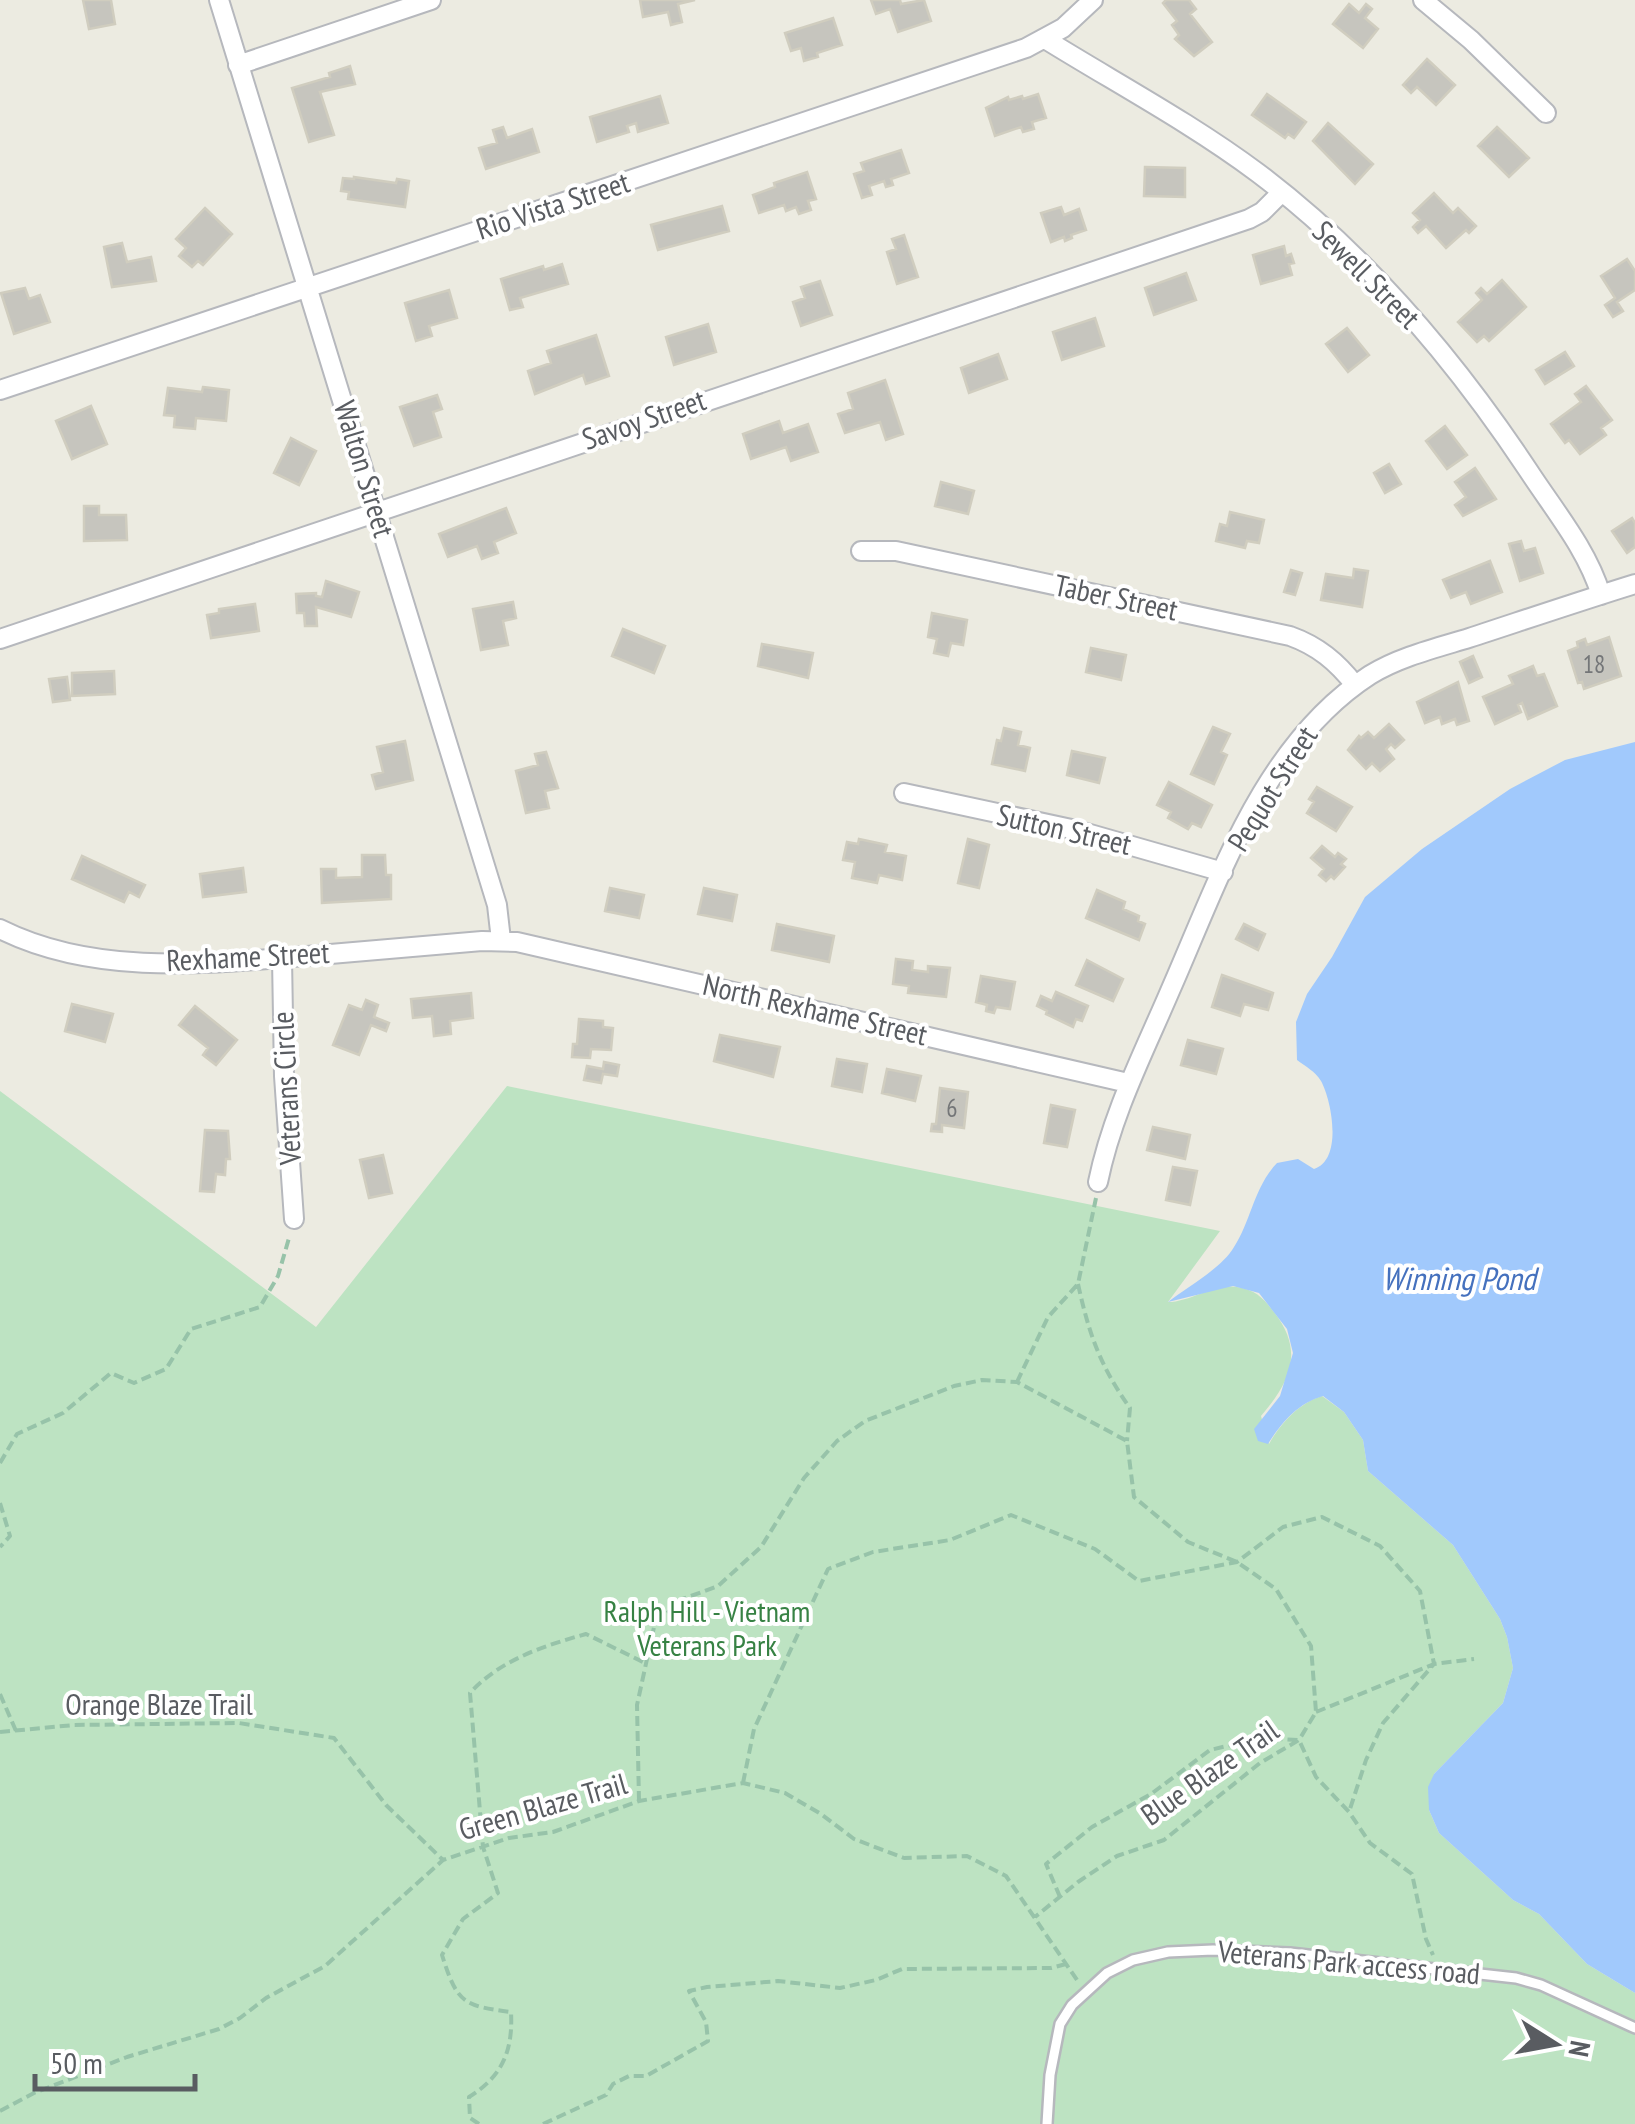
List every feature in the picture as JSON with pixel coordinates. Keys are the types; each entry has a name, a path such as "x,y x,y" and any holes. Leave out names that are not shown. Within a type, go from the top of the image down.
{"street":[{"name":"Walton Street","path":"219,0 497,904 501,940"},
{"path":"238,65 431,0"},
{"name":"Rio Vista Street","path":"0,390 1046,39 1079,16 1093,0"},
{"path":"1423,0 1471,40 1546,113"},
{"name":"Sewell Street","path":"1046,39 1214,142 1282,192 1391,296 1478,398 1584,554 1601,595"},
{"name":"Savoy Street","path":"0,639 1249,219 1282,192"},
{"name":"Taber Street","path":"861,552 896,551 1290,636 1334,660 1355,685"},
{"name":"Pequot Street","path":"1098,1182 1128,1083 1223,872 1290,751 1321,714 1355,685 1404,659 1635,584"},
{"name":"Sutton Street","path":"904,793 1076,830 1223,872"},
{"name":"Rexhame Street","path":"0,930 40,947 106,960 202,962 501,940"},
{"name":"North Rexhame Street","path":"501,940 1128,1083"},
{"name":"Veterans Circle","path":"282,958 284,1076 294,1219"}],"lane":[{"name":"Veterans Park access road","path":"1047,2124 1050,2075 1060,2024 1085,1992 1107,1973 1133,1960 1168,1952 1290,1953 1516,1978 1541,1984 1635,2028"}],"path":[{"path":"1017,1382 1048,1317 1078,1284 1098,1182"},
{"path":"0,1463 17,1434 62,1413 111,1373 134,1383 166,1369 191,1329 260,1307 278,1276 294,1219"},
{"name":"Blue Blaze Trail","path":"1035,1916 1117,1856 1164,1840 1260,1764 1299,1740 1316,1712 1311,1646 1276,1589 1237,1562 1188,1542 1134,1497 1127,1441 1130,1408 1105,1373 1088,1330 1078,1284"},
{"path":"639,1801 637,1705 649,1641 660,1619 680,1600 718,1586 761,1547 804,1478 837,1442 865,1421 954,1386 982,1380 1017,1382 1127,1441"},
{"path":"0,1503 10,1536 0,1547"},
{"path":"743,1783 754,1729 828,1569 873,1552 950,1540 1010,1515 1095,1549 1139,1582 1237,1562 1283,1527 1322,1517 1380,1546 1420,1591 1434,1664"},
{"path":"479,2124 470,2118 469,2097 508,2057 512,2038 511,2012 473,2008 452,1986 442,1954 462,1919 498,1894 483,1847 470,1693 490,1671 555,1642 586,1634 645,1664"},
{"path":"1316,1712 1434,1664 1474,1659"},
{"path":"1349,1812 1383,1723 1434,1664"},
{"path":"0,1694 16,1731"},
{"name":"Orange Blaze Trail","path":"0,1732 74,1724 239,1723 334,1738 386,1805 443,1860"},
{"path":"1060,1896 1046,1864 1092,1826 1151,1794 1210,1750 1261,1738 1299,1740 1316,1776 1370,1842 1412,1874 1426,1939 1439,1969"},
{"name":"Green Blaze Trail","path":"0,2110 127,2057 218,2029 240,2018 266,1998 325,1966 443,1860 509,1838 553,1832 639,1801 743,1783 785,1792 854,1840 904,1858 967,1856 1006,1876 1085,1992"},
{"path":"543,2124 606,2095 612,2084 629,2076 646,2076 708,2041 706,2022 689,1991 706,1986 778,1981 840,1988 902,1969 1051,1968 1066,1964"}],"green space":[{"name":"Ralph Hill - Vietnam Veterans Park","path":"507,1086 1220,1231 1168,1302 1228,1286 1258,1295 1274,1312 1284,1327 1291,1354 1286,1379 1261,1416 1269,1444 1291,1415 1314,1399 1322,1396 1344,1412 1363,1440 1368,1471 1453,1545 1500,1619 1513,1668 1503,1703 1434,1774 1429,1810 1439,1833 1513,1900 1539,1914 1587,1964 1635,1993 1635,2124 0,2124 0,1091 316,1327"}],"water":[{"name":"Winning Pond","path":"1635,742 1635,1993 1587,1964 1539,1914 1513,1900 1439,1833 1429,1810 1428,1787 1434,1774 1503,1703 1513,1668 1500,1619 1453,1545 1368,1471 1363,1440 1344,1412 1323,1396 1291,1415 1268,1444 1258,1441 1254,1429 1280,1396 1293,1353 1287,1329 1259,1293 1233,1286 1168,1302 1228,1255 1277,1163 1298,1159 1314,1169 1329,1154 1329,1102 1319,1078 1297,1060 1296,1022 1307,994 1365,897 1422,849 1510,789 1565,760"}],"building":[{"path":"83,0 111,0 115,24 89,29"},
{"path":"640,0 695,0 678,4 682,22 671,25 668,12 643,17"},
{"path":"871,0 900,0 901,4 924,0 931,21 898,32 890,9 876,14"},
{"path":"1189,0 1196,9 1190,14 1212,42 1194,56 1175,39 1179,35 1172,25 1177,21 1163,3"},
{"path":"1349,4 1359,13 1366,4 1372,9 1365,18 1378,29 1363,48 1333,24"},
{"path":"833,18 842,45 804,61 801,48 791,51 785,33"},
{"path":"1427,59 1455,85 1436,105 1417,87 1411,93 1403,85"},
{"path":"350,66 355,84 320,92 334,135 309,142 292,88 330,77 329,73"},
{"path":"1038,94 1046,118 1032,122 1034,129 1023,132 1021,127 995,136 986,108 1008,97 1023,99"},
{"path":"1267,94 1306,122 1294,138 1288,134 1285,138 1252,115"},
{"path":"660,96 668,123 638,132 636,123 627,126 629,132 597,142 590,117"},
{"path":"1328,123 1373,164 1355,184 1313,141"},
{"path":"503,127 507,138 532,129 539,152 486,169 479,148 497,143 493,130"},
{"path":"1497,127 1529,158 1509,177 1478,146"},
{"path":"901,150 909,173 891,179 893,185 886,187 884,181 869,186 872,195 862,198 854,174 864,171 861,163"},
{"path":"1145,167 1185,168 1185,197 1144,196"},
{"path":"807,172 816,199 808,201 811,210 799,214 796,207 786,211 784,205 759,213 753,195"},
{"path":"343,178 409,181 405,207 348,199 349,192 341,191"},
{"path":"1434,193 1453,213 1458,208 1476,226 1446,248 1426,226 1418,233 1413,227 1420,220 1413,213"},
{"path":"722,206 729,231 658,250 651,225"},
{"path":"1061,207 1064,215 1079,209 1086,230 1065,241 1064,237 1051,242 1041,213"},
{"path":"205,208 232,234 203,265 198,261 192,267 179,256 186,248 176,239"},
{"path":"904,235 918,277 897,284 887,252 896,249 892,239"},
{"path":"122,243 127,262 151,257 156,281 112,287 104,247"},
{"path":"1284,246 1286,256 1291,254 1294,263 1289,264 1292,275 1261,284 1253,255"},
{"path":"1627,259 1635,271 1635,290 1617,302 1623,311 1613,317 1605,305 1615,298 1601,276"},
{"path":"562,264 568,284 520,298 523,307 510,310 501,279"},
{"path":"1186,273 1196,300 1154,315 1145,288"},
{"path":"1502,280 1526,307 1489,341 1484,336 1477,342 1458,322 1482,300 1476,293 1481,288 1487,294"},
{"path":"820,281 832,315 801,326 793,302 805,298 801,287"},
{"path":"25,288 29,299 40,295 50,322 14,334 1,293"},
{"path":"449,290 457,318 429,326 432,336 416,341 405,303"},
{"path":"1095,318 1104,346 1062,360 1053,332"},
{"path":"708,324 716,352 674,365 666,337"},
{"path":"1347,328 1369,355 1348,372 1326,344"},
{"path":"596,335 609,376 586,384 583,375 535,394 528,371 551,363 547,351"},
{"path":"1565,352 1574,366 1545,384 1536,370"},
{"path":"998,354 1007,379 969,393 961,368"},
{"path":"885,380 903,434 886,440 880,422 845,433 838,414 853,409 848,393"},
{"path":"1586,386 1612,420 1601,428 1606,435 1580,454 1569,440 1565,443 1551,424 1581,402 1575,394"},
{"path":"203,387 229,390 226,421 196,418 195,429 174,427 175,416 164,415 168,388 202,392"},
{"path":"437,395 442,409 433,412 441,437 414,446 400,407"},
{"path":"91,406 107,444 72,459 56,421"},
{"path":"779,421 783,433 808,424 818,452 791,461 786,447 751,459 743,434"},
{"path":"1445,426 1467,455 1447,469 1426,441"},
{"path":"291,438 316,451 299,485 274,473"},
{"path":"1389,464 1401,484 1385,493 1374,473"},
{"path":"1475,468 1496,499 1463,516 1455,505 1466,497 1455,482"},
{"path":"941,482 974,491 968,514 935,506"},
{"path":"84,506 99,506 99,515 126,515 127,540 84,541"},
{"path":"506,508 516,533 494,542 498,553 482,559 477,546 448,557 439,534"},
{"path":"1230,512 1264,520 1259,543 1247,541 1245,548 1216,541 1220,524 1227,526"},
{"path":"1632,518 1635,547 1627,553 1612,531"},
{"path":"1521,541 1524,551 1535,548 1543,573 1520,581 1509,544"},
{"path":"1490,561 1502,592 1471,604 1466,592 1451,598 1443,580"},
{"path":"1354,569 1368,571 1362,607 1321,600 1326,574 1353,578"},
{"path":"1291,570 1302,573 1295,595 1284,592"},
{"path":"326,581 359,592 351,617 316,607 317,626 305,626 304,613 297,613 296,594 316,593 322,597"},
{"path":"513,602 516,618 503,621 508,645 481,650 473,609"},
{"path":"255,604 259,631 211,638 207,615 219,613 219,609"},
{"path":"932,613 967,620 963,645 951,643 948,656 934,653 937,639 928,637"},
{"path":"623,629 665,646 654,673 612,656"},
{"path":"1609,637 1621,676 1584,689 1582,682 1578,683 1568,651 1585,639 1587,645"},
{"path":"762,644 813,653 808,678 758,666"},
{"path":"1091,648 1126,655 1121,680 1086,672"},
{"path":"1473,656 1482,677 1469,683 1460,662"},
{"path":"1533,666 1537,676 1544,674 1557,706 1528,719 1522,703 1518,705 1521,712 1495,724 1483,697 1513,684 1509,676"},
{"path":"114,671 115,694 72,696 72,673"},
{"path":"67,677 70,700 53,702 49,679"},
{"path":"1458,682 1469,721 1457,725 1455,719 1442,724 1440,717 1425,723 1417,702"},
{"path":"1389,724 1404,740 1395,748 1391,744 1386,749 1394,759 1380,771 1372,763 1366,769 1348,750 1359,736 1368,732 1374,738"},
{"path":"1213,727 1230,734 1221,752 1227,755 1214,784 1191,774"},
{"path":"1004,728 1021,732 1018,745 1030,748 1025,771 992,764"},
{"path":"405,741 413,780 376,789 372,775 383,772 377,747"},
{"path":"1072,751 1105,758 1099,783 1067,775"},
{"path":"546,752 558,788 545,791 549,808 526,813 516,771 538,765 535,754"},
{"path":"1169,782 1212,805 1201,827 1192,823 1188,829 1168,818 1171,812 1157,805"},
{"path":"1317,787 1352,807 1336,831 1307,813 1314,802 1309,799"},
{"path":"859,839 887,845 885,852 906,856 902,880 879,875 877,883 852,878 855,862 843,860 847,842 858,844"},
{"path":"968,839 989,845 979,888 958,883"},
{"path":"1322,846 1335,857 1338,853 1346,859 1341,864 1345,867 1334,879 1331,876 1326,881 1319,875 1324,869 1311,858"},
{"path":"362,855 385,855 386,875 391,875 391,899 322,903 321,869 336,869 336,878 362,877"},
{"path":"82,856 145,885 139,897 129,892 124,902 72,879"},
{"path":"243,868 246,892 203,897 200,874"},
{"path":"610,888 644,895 639,918 605,911"},
{"path":"704,888 737,895 732,921 698,914"},
{"path":"1097,890 1125,902 1123,909 1139,916 1138,921 1145,924 1139,940 1086,918"},
{"path":"777,924 834,936 829,962 772,950"},
{"path":"1244,924 1265,934 1258,950 1236,939"},
{"path":"896,959 913,961 912,970 928,972 928,966 950,968 946,997 908,993 909,986 893,984"},
{"path":"1087,960 1123,979 1113,1001 1076,985"},
{"path":"1222,975 1273,993 1268,1010 1244,1004 1240,1016 1212,1007"},
{"path":"981,976 1015,982 1010,1009 996,1007 994,1013 986,1011 987,1005 976,1002"},
{"path":"1056,992 1088,1006 1082,1021 1076,1019 1073,1027 1037,1006 1041,996 1052,1001"},
{"path":"471,993 473,1018 450,1021 451,1034 434,1036 432,1016 413,1018 411,999"},
{"path":"366,1000 378,1005 374,1017 389,1023 386,1031 371,1025 359,1055 333,1045 349,1005 362,1010"},
{"path":"72,1004 113,1014 105,1042 65,1031"},
{"path":"195,1006 237,1040 216,1065 203,1055 208,1048 179,1025"},
{"path":"579,1019 603,1021 603,1027 613,1028 611,1050 591,1049 590,1058 572,1057"},
{"path":"720,1035 780,1047 773,1077 714,1061"},
{"path":"1188,1040 1223,1049 1216,1074 1181,1065"},
{"path":"837,1059 867,1064 862,1092 832,1086"},
{"path":"604,1062 619,1065 617,1076 603,1074 601,1083 584,1080 587,1066 603,1069"},
{"path":"887,1069 921,1076 915,1101 882,1093"},
{"path":"940,1088 968,1092 964,1128 942,1125 942,1132 931,1131 932,1124 936,1124"},
{"path":"1051,1105 1075,1110 1067,1147 1044,1143"},
{"path":"1153,1127 1190,1135 1185,1159 1147,1150"},
{"path":"205,1130 228,1131 230,1159 226,1159 225,1175 216,1174 214,1192 200,1191"},
{"path":"383,1155 392,1193 369,1198 360,1160"},
{"path":"1173,1167 1197,1171 1190,1205 1166,1200"}]}
